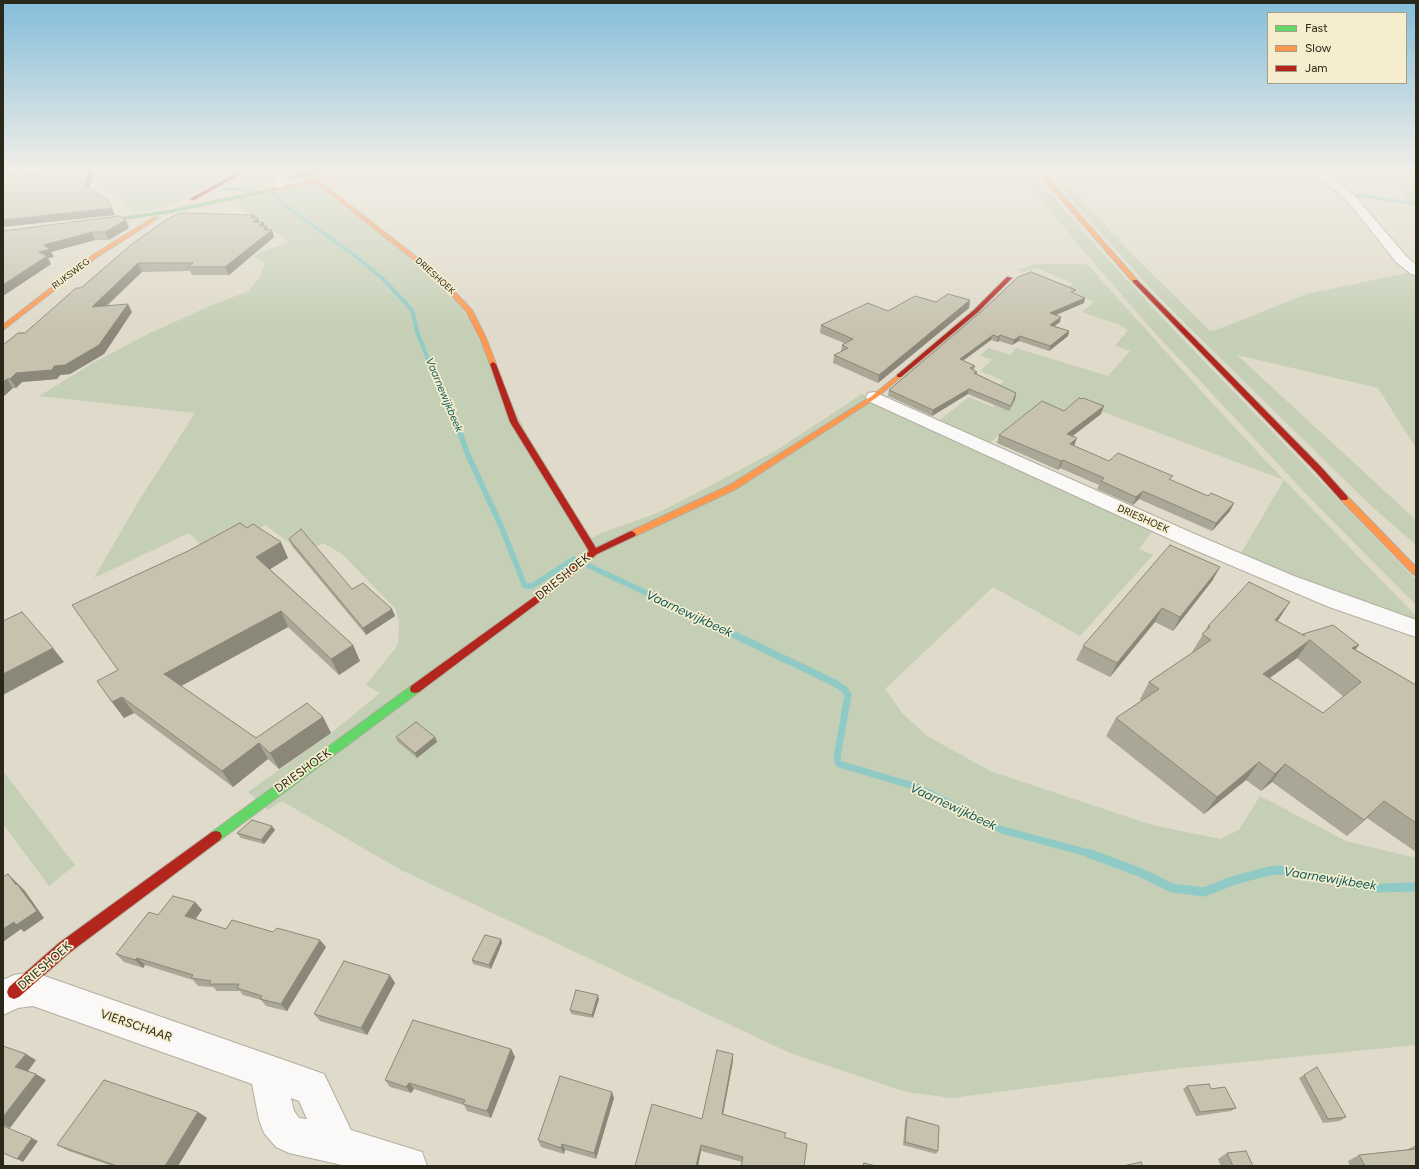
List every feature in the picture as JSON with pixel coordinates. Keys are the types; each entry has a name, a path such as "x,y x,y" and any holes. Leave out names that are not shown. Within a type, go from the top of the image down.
{"street":[{"path":"87,223 91,223"},
{"name":"RIJKSWEG","path":"3,328 95,256 150,223"},
{"name":"DRIESHOEK","path":"371,223 434,274 469,310 483,338 514,422 594,552"},
{"path":"1083,223 1156,303 1416,572"},
{"path":"1371,223 1401,259 1416,271"},
{"name":"DRIESHOEK","path":"9,995 64,948 534,601 594,552 733,487 874,397 976,311 1009,278"},
{"name":"DRIESHOEK","path":"874,397 1286,582 1416,629"},
{"path":"1318,469 1381,523"},
{"name":"VIERSCHAAR","path":"9,995 33,990 268,1072 277,1120 288,1134 339,1145 408,1166"}],"green space":[{"path":"261,223 365,223 395,245 457,302 467,316 582,543 602,533 657,513 697,493 777,450 862,394 1155,528 1139,549 1153,555 1080,636 993,587 885,689 902,713 927,736 990,771 1152,825 1220,839 1239,830 1260,796 1346,841 1416,858 1416,1045 1172,1069 952,1098 906,1092 790,1053 401,870 282,801 268,810 248,792 331,733 380,693 366,685 398,645 399,622 395,608 342,554 323,543 305,554 265,525 211,555 189,533 94,578 140,499 195,413 39,396 93,363 150,333 212,305 249,291 261,275 265,262 253,257 261,252 289,242"},
{"path":"1060,223 1076,223 1170,326 1416,580 1416,605 1310,498 1155,333"},
{"path":"1091,223 1103,223 1128,250 1209,330 1214,331 1306,294 1412,272 1416,274 1416,448 1378,388 1237,355 1416,520 1416,545 1368,503 1153,291"},
{"path":"1035,264 1087,264 1211,402 1284,480 1077,402 1049,426 1023,415 987,445 937,422 969,397 993,407 1009,398 993,391 1004,381 980,371 992,360 980,355 989,348 1011,355 1016,348 1108,376 1130,351 1115,346 1128,330 1118,324 1081,312 1094,302 1065,288 1074,284 1036,268 1024,272 1017,270"},
{"path":"1284,480 1416,616 1416,623 1240,555"},
{"path":"3,771 75,865 49,886 3,824"}],"building":[{"path":"68,223 122,223 105,232 92,232 44,245 50,249 39,252 47,256 3,285 3,231"},
{"path":"162,223 262,223 259,226 267,226 263,229 272,230 225,267 188,267 193,263 138,263 92,307 128,304 99,345 65,365 54,366 52,370 16,373 10,379 3,382 3,345 18,333 25,333 76,288 81,288 132,244"},
{"path":"1031,272 1076,290 1071,292 1085,298 1050,313 1061,317 1050,325 1069,331 1050,346 1020,336 1014,340 1000,335 998,337 993,335 960,359 975,366 970,368 977,372 974,373 1016,393 1011,406 969,389 933,410 889,390 983,310 1018,277"},
{"path":"948,294 970,300 879,375 834,355 848,348 842,345 853,339 821,325 868,303 888,311 915,296 936,302"},
{"path":"1079,398 1083,398 1104,406 1067,434 1077,438 1070,444 1109,461 1118,453 1173,476 1169,479 1208,496 1211,493 1234,503 1216,523 1143,491 1136,497 1101,481 1104,478 999,435 1042,401 1064,411"},
{"path":"240,523 247,528 253,524 281,542 256,557 353,645 331,659 281,611 164,674 256,738 307,703 323,717 270,753 259,743 222,771 122,697 112,702 97,681 118,670 72,605 188,551"},
{"path":"301,529 352,589 363,583 392,609 363,628 289,539"},
{"path":"1170,545 1220,567 1180,617 1162,608 1117,663 1083,646"},
{"path":"1249,582 1290,602 1275,620 1305,636 1303,634 1333,625 1359,645 1352,648 1416,685 1416,823 1384,801 1364,820 1285,764 1275,774 1259,762 1217,797 1116,718 1159,689 1149,682 1211,640 1202,634 1210,627 1208,626","holes":["1310,640 1361,682 1323,713 1263,674"]},
{"path":"22,612 53,648 3,674 3,621"},
{"path":"416,722 435,737 415,753 396,737"},
{"path":"252,820 272,826 261,840 237,833"},
{"path":"8,874 37,911 16,925 14,922 3,929 3,877"},
{"path":"173,896 195,902 185,916 226,929 232,920 273,932 277,928 320,940 281,1004 260,999 262,996 237,988 239,984 209,984 211,981 191,978 193,975 137,958 135,960 116,954 149,912 158,915"},
{"path":"485,935 501,939 489,965 472,960"},
{"path":"344,961 390,975 361,1028 314,1014"},
{"path":"576,990 598,995 592,1015 570,1010"},
{"path":"413,1020 511,1049 487,1111 463,1104 465,1100 436,1091 409,1083 406,1087 385,1080"},
{"path":"3,1046 26,1054 15,1067 36,1074 3,1117"},
{"path":"717,1050 733,1054 722,1114 786,1133 784,1137 807,1144 804,1166 741,1166 743,1157 701,1145 696,1166 635,1166 652,1104 702,1119"},
{"path":"1317,1067 1346,1117 1328,1119 1304,1075"},
{"path":"560,1076 612,1092 594,1153 562,1144 561,1148 538,1140"},
{"path":"104,1080 198,1112 165,1166 117,1166 57,1145"},
{"path":"1209,1084 1211,1089 1225,1087 1236,1108 1200,1112 1187,1086"},
{"path":"907,1117 939,1126 938,1151 905,1142"},
{"path":"3,1126 32,1138 17,1159 3,1153"},
{"path":"1416,1149 1416,1166 1365,1166 1359,1155"},
{"path":"1246,1151 1253,1166 1233,1166 1227,1153"},
{"path":"1141,1162 1143,1166 1123,1166"},
{"path":"864,1163 876,1166 863,1166"}],"waterway":[{"name":"Vaarnewijkbeek","path":"309,223 362,261 384,280"},
{"name":"Vaarnewijkbeek","path":"384,280 412,310 416,327"},
{"name":"Vaarnewijkbeek","path":"416,329 443,397 456,423"},
{"name":"Vaarnewijkbeek","path":"456,422 468,455 501,526 525,586 532,586 574,559"},
{"name":"Vaarnewijkbeek","path":"589,566 683,610"},
{"name":"Vaarnewijkbeek","path":"680,609 835,683 845,690 848,695 837,758 839,764 917,787 1002,830 1092,854"},
{"name":"Vaarnewijkbeek","path":"1088,853 1139,872 1172,888 1204,892 1235,880 1269,871 1280,870 1376,888 1416,887"}],"traffic: fast":[{"path":"216,836 415,689"}],"traffic: slow":[{"path":"3,328 95,256 149,223"},
{"path":"369,223 435,274 469,310 483,338 493,364"},
{"path":"1084,223 1135,281"},
{"path":"632,534 733,487 874,397 899,376"},
{"path":"1344,498 1416,572"}],"traffic: jam":[{"path":"899,376 976,311 1009,278"},
{"path":"1135,281 1318,469 1344,498"},
{"path":"493,364 514,422 594,552 632,534"},
{"path":"415,689 540,597 594,552"},
{"path":"14,992 64,948 216,836"}]}
